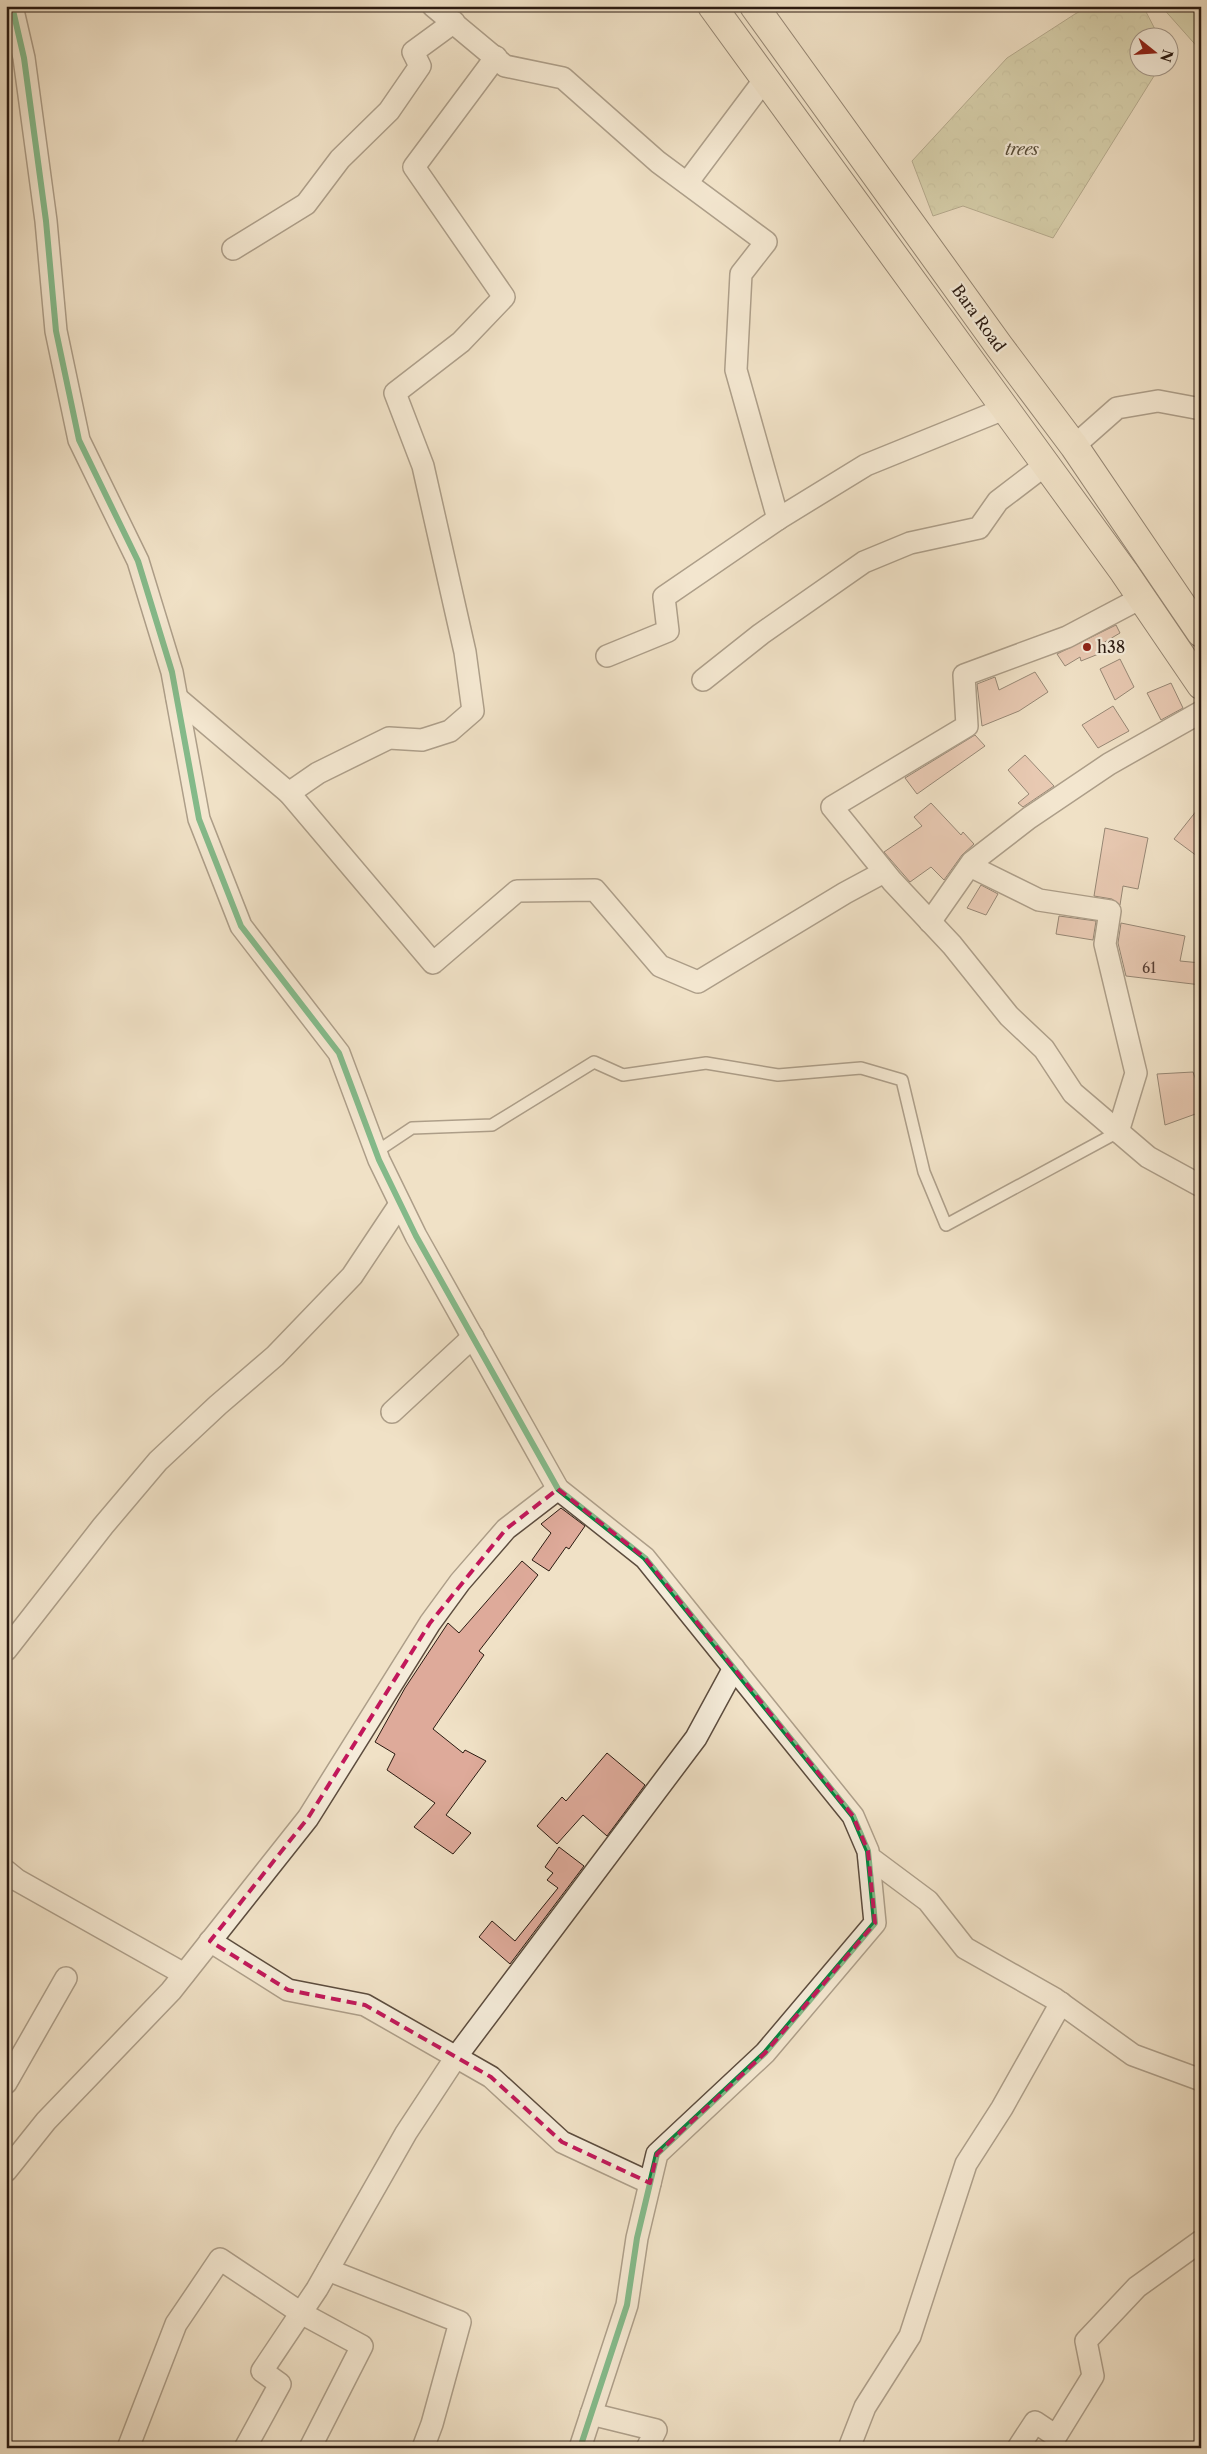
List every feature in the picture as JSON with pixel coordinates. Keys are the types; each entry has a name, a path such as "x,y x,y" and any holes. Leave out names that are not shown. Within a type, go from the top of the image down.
{"main road":[{"path":"712,6 1141,598 1201,685"},
{"name":"Bara Road","path":"754,6 999,346 1074,446 1201,633"},
{"path":"1044,466 1074,446"}],"street":[{"path":"12,6 24,58 28,87 46,221 56,331 79,440 138,561 172,672 199,819 241,926 338,1053 376,1152 400,1204 558,1490 645,1558 853,1816 868,1851 875,1923 765,2053 657,2154 637,2238 627,2305 580,2448"},
{"path":"433,6 505,66 563,78 658,162 766,242 741,274 736,370 778,519"},
{"path":"233,249 306,204 340,159 389,110 420,66 413,52 454,22"},
{"path":"289,793 318,773 389,738 422,740 450,730 473,711 465,652 423,466 394,393 461,342 504,297 414,167 496,57"},
{"path":"687,183 764,79"},
{"path":"1074,446 1117,408 1158,401 1201,409"},
{"path":"607,656 668,631 664,596 778,519 866,464 1004,409"},
{"path":"703,680 761,634 864,562 910,544 979,528 998,501 1044,466"},
{"path":"1141,598 1067,637 964,675 967,726 832,807 884,872 952,945 1009,1016 1044,1050 1073,1093 1148,1157 1201,1186"},
{"path":"177,698 289,793 432,963 517,890 595,890 660,966 698,982 820,908 884,872"},
{"path":"930,922 970,866 1028,818 1109,764 1201,712"},
{"path":"970,866 1039,900 1110,912 1105,944 1136,1073 1118,1132"},
{"path":"6,1650 103,1526 158,1461 218,1405 276,1356 352,1276 400,1204"},
{"path":"392,1412 473,1337"},
{"path":"6,2171 46,2121 184,1974 308,1818 430,1622 460,1582 506,1530 558,1490"},
{"path":"245,2448 280,2384 262,2371 328,2270 406,2133 456,2058 696,1738 734,1668"},
{"path":"869,1857 928,1901 965,1948 1061,2003 1133,2055 1201,2080"},
{"path":"6,1871 17,1880 184,1974"},
{"path":"210,1941 288,1990 365,2005 491,2077 562,2142 650,2183"},
{"path":"6,2083 66,1978"},
{"path":"849,2448 865,2407 910,2336 966,2164 1002,2108 1061,2003"},
{"path":"1018,2448 1035,2422 1056,2436 1093,2376 1086,2342 1137,2287 1201,2242"},
{"path":"128,2448 176,2324 220,2259 301,2313 362,2346 310,2448"},
{"path":"328,2270 460,2322 432,2424 423,2448"},
{"path":"591,2414 656,2430 647,2448"}],"lane":[{"path":"376,1152 412,1128 492,1125 594,1062 623,1075 706,1064 778,1075 861,1068 902,1080 924,1172 946,1224 1118,1132"}],"highlighted area":[{"path":"558,1489 645,1558 853,1816 868,1851 875,1923 765,2053 657,2154 650,2183 562,2142 491,2077 365,2005 288,1990 210,1941 308,1818 430,1623 506,1529"}],"green space":[{"name":"trees","path":"1090,6 1143,6 1154,28 1130,28 1130,78 1153,78 1053,238 963,206 933,216 912,161 1007,58"},
{"path":"1161,6 1201,6 1201,51"}],"building":[{"path":"1116,625 1120,633 1098,646 1101,653 1081,661 1080,657 1065,666 1057,654"},
{"path":"1120,659 1134,687 1115,700 1100,669"},
{"path":"1035,672 1048,692 1019,711 982,726 977,684 995,677 999,690"},
{"path":"1171,683 1183,708 1161,720 1147,693"},
{"path":"1113,706 1129,731 1098,748 1082,725"},
{"path":"975,735 985,746 917,794 905,778"},
{"path":"1025,755 1054,786 1023,807 1018,803 1029,794 1008,770"},
{"path":"931,803 961,835 963,832 974,844 962,855 944,880 931,867 910,882 884,852 922,826 914,817"},
{"path":"1201,805 1201,859 1174,839"},
{"path":"1105,828 1148,838 1138,889 1123,886 1120,905 1112,899 1094,896"},
{"path":"981,885 998,894 986,915 967,908"},
{"path":"1059,916 1096,921 1093,940 1056,934"},
{"path":"1121,923 1185,936 1180,961 1201,963 1201,985 1126,976 1118,943"},
{"path":"1193,1072 1201,1094 1201,1112 1165,1125 1157,1074"},
{"path":"561,1508 585,1526 569,1549 566,1547 549,1571 532,1560 551,1533 541,1524"},
{"path":"522,1561 538,1575 479,1651 484,1655 433,1729 463,1753 465,1750 486,1761 446,1815 471,1833 453,1854 414,1827 435,1803 387,1770 395,1754 375,1742 405,1688 448,1623 459,1633"},
{"path":"607,1753 645,1785 607,1836 583,1815 557,1844 537,1826 562,1797 566,1801"},
{"path":"559,1847 584,1866 510,1964 479,1937 492,1921 515,1941 558,1888 547,1880 553,1873 545,1867"}],"cycle path":[{"path":"12,6 24,58 46,221 56,331 79,440 138,561 172,672 199,819 241,926 339,1053 379,1160 416,1236 558,1489 645,1558 853,1816 868,1851 875,1923 765,2053 657,2154 637,2238 627,2305 580,2448"}],"place":[{"name":"h38","path":"1087,647"}]}
